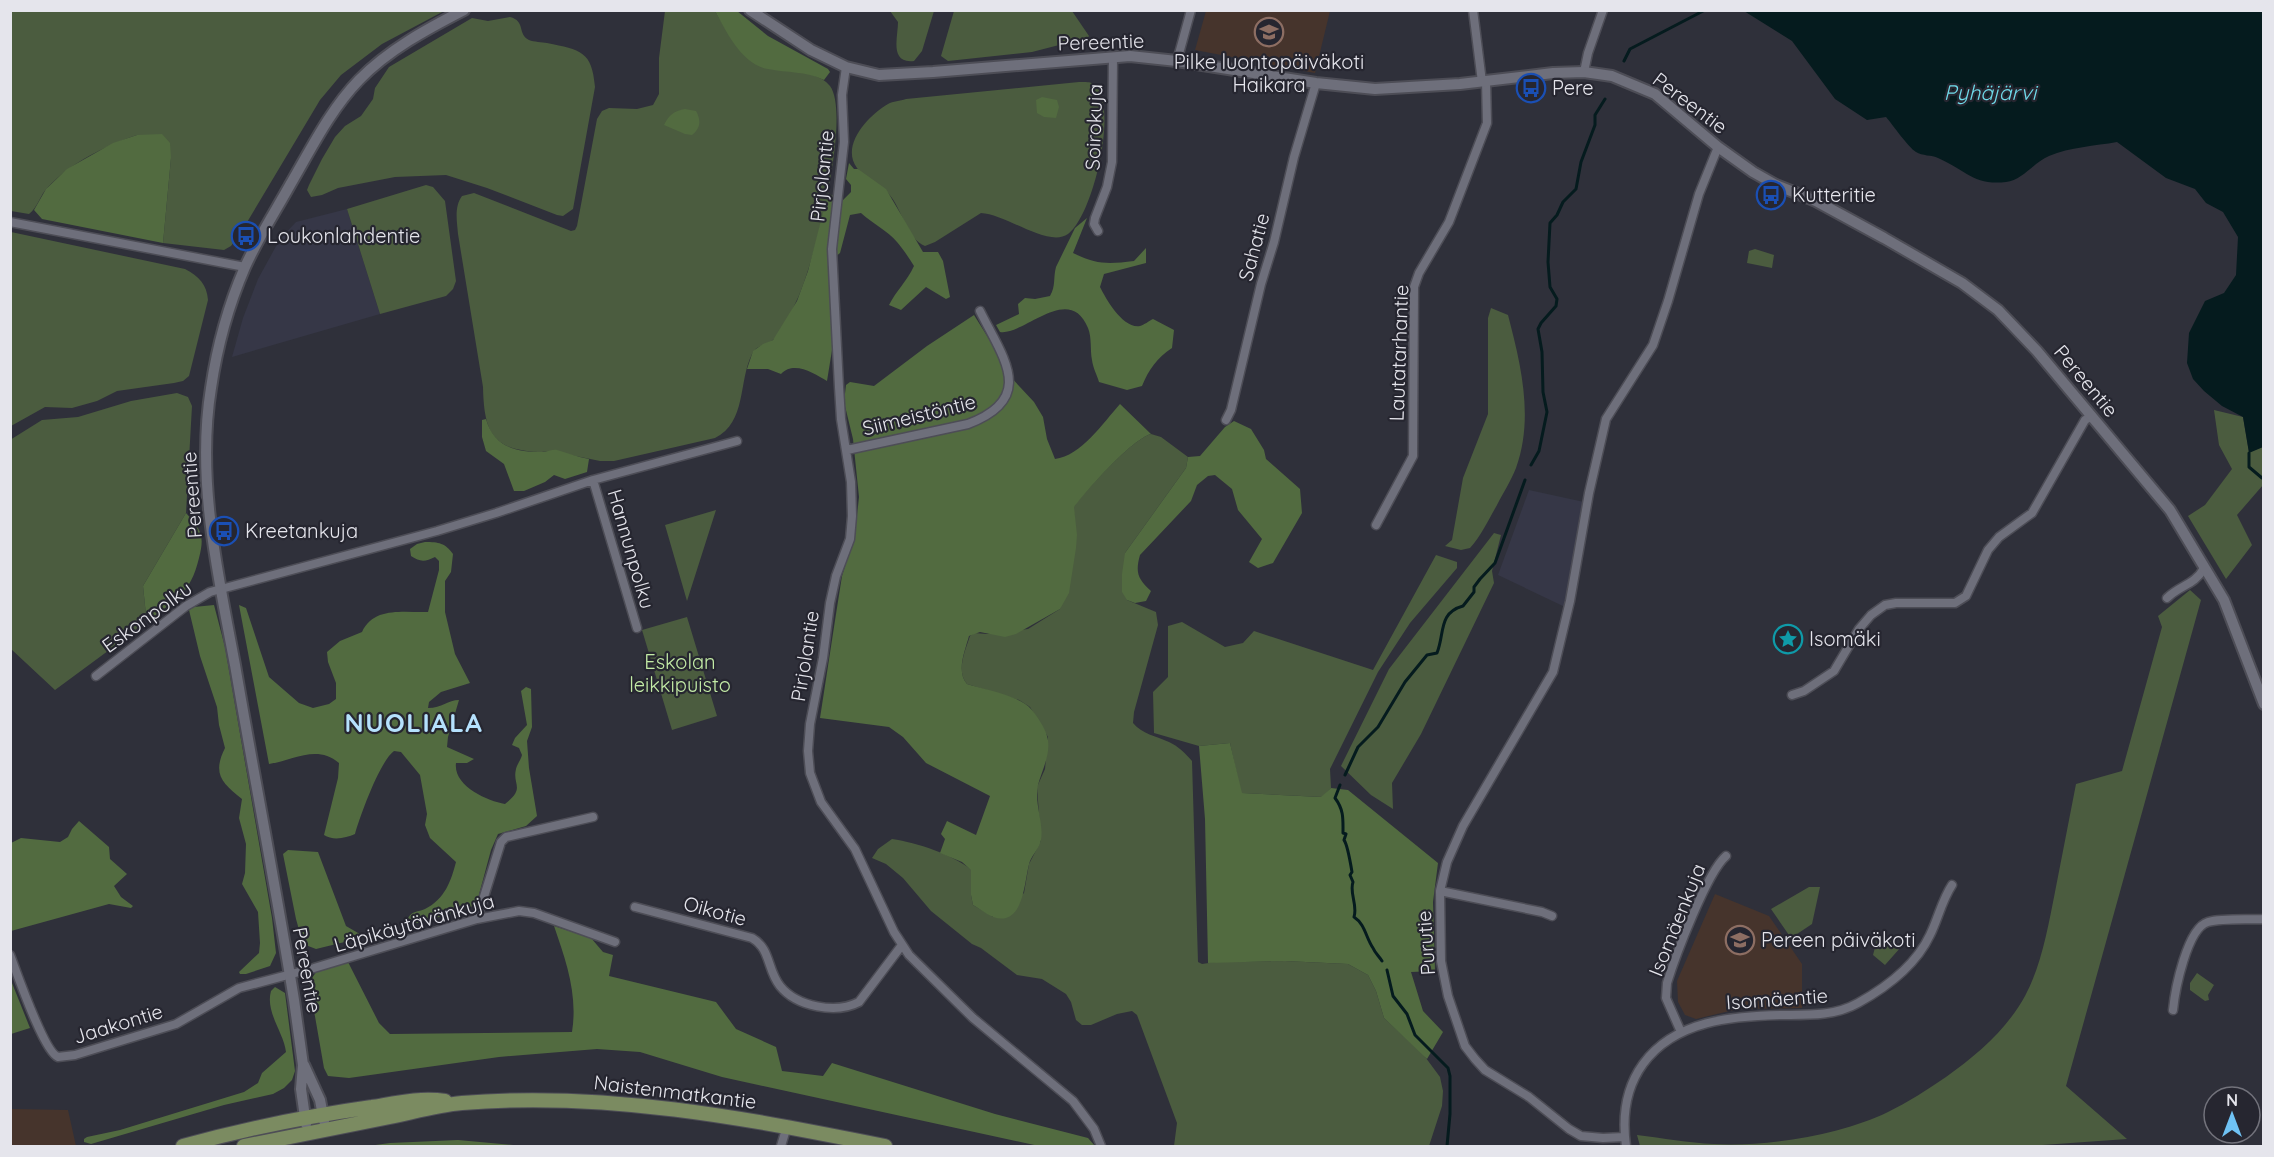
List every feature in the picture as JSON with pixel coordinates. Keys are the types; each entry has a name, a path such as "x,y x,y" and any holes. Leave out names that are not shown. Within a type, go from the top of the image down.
{"main road":[{"name":"Naistenmatkantie","path":"183,1146 323,1113 434,1099 459,1103"},
{"name":"Naistenmatkantie","path":"244,1146 459,1103 537,1100 635,1104 787,1126 885,1146"}],"street":[{"name":"Pereentie","path":"308,1133 301,1089 303,1065 290,975 220,588 209,515 206,459 208,411 220,346 245,267 324,126 358,81 399,47 464,10"},
{"name":"Pereentie","path":"750,10 796,41 846,67 872,74 896,75 1113,57 1147,57 1353,88 1390,89 1584,72 1612,76 1655,94 1718,147 1768,181 1816,201 1893,244 1983,297 1998,310 2037,351 2170,510 2224,600 2264,704"},
{"path":"1177,61 1191,10"},
{"name":"Lautatarhantie","path":"1376,525 1413,456 1414,287 1419,273 1449,222 1487,123 1484,81 1473,10"},
{"path":"1584,72 1603,10"},
{"name":"Soirokuja","path":"1098,231 1094,224 1095,218 1107,188 1112,162 1113,57"},
{"name":"Pirjolantie","path":"846,67 842,95 843,153 832,249 839,387 852,489 851,533 836,576 830,603 823,658 810,724 808,759 813,785 821,802 855,849 902,945 923,971 967,1012 1073,1101 1094,1128 1101,1146"},
{"name":"Sahatie","path":"1226,420 1231,410 1294,157 1316,83"},
{"name":"Purutie","path":"1624,1137 1581,1136 1529,1097 1485,1070 1465,1046 1448,996 1441,961 1440,891 1447,862 1463,826 1553,672 1570,601 1591,485 1606,419 1653,345 1699,194 1718,147"},
{"path":"10,222 245,267"},
{"name":"Siimeistöntie","path":"847,450 968,424 983,418 996,408 1009,392 1010,377 980,311"},
{"path":"1792,695 1819,683 1834,671 1859,630 1871,615 1885,605 1955,603 1966,596 1988,550 2000,537 2032,513 2085,420 2092,416"},
{"path":"220,588 469,522 593,480 736,441"},
{"name":"Hannunpolku","path":"593,480 637,628"},
{"path":"2167,598 2173,592 2199,578 2204,568"},
{"name":"Eskonpolku","path":"96,676 193,602 220,588"},
{"path":"477,919 501,842 506,837 593,817"},
{"name":"Isomäenkuja","path":"1680,1032 1666,998 1667,983 1707,884 1717,864 1726,856"},
{"name":"Isomäentie","path":"1626,1146 1624,1137 1628,1093 1637,1073 1654,1050 1680,1032 1726,1019 1820,1014 1845,1009 1858,1003 1900,973 1919,954 1952,885"},
{"path":"1440,891 1552,916"},
{"name":"Oikotie","path":"635,907 760,942 766,951 774,976 785,991 807,1003 832,1008 849,1007 859,1002 902,945"},
{"name":"Läpikäytävänkuja","path":"290,975 477,919 519,911 534,913 615,942"},
{"path":"2173,1010 2178,977 2196,931 2202,924 2213,921 2264,919"},
{"name":"Jaakontie","path":"10,956 41,1033 54,1056 58,1057 75,1055 169,1027 197,1014 231,991 290,975"},
{"name":"Pereentie","path":"303,1065 320,1100 326,1130"},
{"path":"780,1146 787,1126"}],"shaded area":[{"path":"1206,11 1330,11 1315,73 1195,50"},
{"path":"347,209 380,314 232,357 243,318 258,279 280,239 296,222"},
{"path":"1529,490 1584,502 1565,607 1498,575"},
{"name":"Pereen päiväkoti","path":"1715,894 1769,916 1802,964 1802,1008 1738,1009 1696,1019 1685,1015 1678,1002 1677,981"},
{"path":"11,1109 68,1110 76,1146 11,1146"}],"green space":[{"path":"11,11 444,11 382,44 341,75 320,100 240,234 231,246 224,250 163,243 171,158 137,135 113,144 78,162 48,187 29,214 11,211"},
{"path":"665,11 715,11 725,28 793,71 818,77 830,86 836,103 833,159 820,228 803,286 791,313 774,339 756,349 752,354 737,412 725,431 715,438 614,461 600,461 556,451 538,452 510,447 493,435 485,415 483,387 458,234 458,205 462,196 474,193 571,231 575,230 597,119 602,111 609,108 637,109 653,105 659,94 659,58"},
{"path":"715,11 737,11 768,36 830,72 824,80 810,75 759,66 750,61 736,46"},
{"path":"890,11 934,11 922,51 914,61 906,61 898,54 896,42 898,22"},
{"path":"954,11 1072,11 1089,36 1082,44 1063,44 1032,52 948,61 941,56"},
{"path":"510,17 518,21 523,34 529,40 559,45 576,51 583,54 591,66 595,87 573,209 563,216 557,215 446,175 395,177 338,188 311,197 307,190 335,137 345,126 361,116 373,99 375,88 389,67 472,18 488,21"},
{"path":"1079,82 1094,84 1102,98 1103,138 1100,162 1086,207 1068,234 1060,237 1038,234 981,213 925,246 914,238 888,193 865,176 857,168 853,159 854,141 865,123 892,102"},
{"path":"1042,97 1057,100 1059,107 1056,118 1044,117 1037,113 1036,100"},
{"path":"685,109 696,111 699,118 699,127 692,135 664,125 672,114"},
{"path":"162,134 170,143 171,158 163,243 42,219 34,210 46,189 67,169 113,143 137,135"},
{"path":"849,163 854,169 858,169 886,189 923,252 938,252 943,261 950,297 946,299 926,287 901,310 889,305 914,266 889,234 861,213 850,215 840,253 828,263 833,344 827,381 798,368 786,370 781,374 768,369 747,369 753,351 773,340 797,301 808,271 828,193 842,201 851,192 851,185 846,179"},
{"path":"426,185 433,187 445,201 456,281 453,289 446,296 380,314 347,209"},
{"path":"1087,218 1073,253 1096,262 1117,263 1134,261 1146,248 1146,263 1104,274 1100,287 1116,312 1127,323 1134,326 1140,326 1153,319 1174,330 1172,348 1154,364 1142,386 1127,390 1099,382 1091,356 1088,328 1080,315 1070,310 1058,310 1046,314 1010,331 1000,332 996,325 1019,314 1018,304 1025,298 1050,296 1056,267 1075,228"},
{"path":"11,232 185,269 194,275 204,285 208,300 189,376 183,381 174,383 117,391 97,401 72,408 45,407 11,426"},
{"path":"1755,249 1774,255 1772,268 1747,263 1749,251"},
{"path":"1491,308 1508,315 1524,392 1524,430 1516,468 1488,522 1470,548 1461,550 1445,546 1452,540 1463,478 1488,414 1488,318"},
{"path":"974,315 1006,372 1034,402 1043,417 1047,439 1055,459 1065,457 1083,445 1120,404 1151,434 1122,455 1074,507 1076,548 1069,593 1060,609 1016,634 1005,637 980,632 969,636 962,667 967,684 1011,697 1026,704 1040,722 1048,742 1047,755 1037,792 1042,833 1040,843 1030,861 1017,909 1012,915 1002,919 989,915 973,905 971,870 962,862 940,853 945,839 941,834 947,821 976,835 990,796 926,763 903,737 889,727 820,718 842,576 855,534 859,497 853,439 844,402 846,385 850,382 874,386 927,346"},
{"path":"177,393 188,397 192,406 186,513 143,586 146,615 135,631 55,690 11,649 10,440 42,420 78,417 131,401"},
{"path":"2214,410 2243,417 2249,452 2263,447 2263,485 2237,515 2252,545 2226,579 2188,516 2205,505 2232,469 2219,445"},
{"path":"486,419 494,436 507,446 533,452 557,450 589,459 587,472 565,479 554,475 545,482 524,491 514,491 504,464 486,451 482,437 482,420"},
{"path":"1234,421 1251,429 1264,450 1266,459 1300,489 1302,513 1273,563 1258,568 1249,562 1262,539 1238,510 1232,489 1215,475 1208,476 1197,485 1191,501 1140,555 1139,575 1151,591 1146,601 1135,603 1127,600 1122,592 1125,553 1186,468 1188,457 1200,456 1225,427"},
{"path":"1151,434 1161,437 1188,457 1186,468 1125,553 1127,600 1156,612 1158,625 1133,723 1145,732 1169,742 1192,761 1198,962 1202,964 1285,961 1348,964 1368,975 1376,991 1384,1018 1423,1054 1440,1077 1443,1091 1442,1106 1429,1146 1174,1146 1177,1123 1137,1015 1132,1011 1117,1014 1091,1025 1082,1025 1076,1020 1066,994 1042,979 1017,975 981,948 972,944 931,911 903,878 886,864 872,858 878,849 892,839 913,843 944,854 972,870 973,905 993,917 1024,893 1029,864 1041,841 1037,787 1045,769 1048,737 1030,707 1019,700 967,684 962,673 964,654 970,636 974,633 987,634 1028,629 1060,609 1075,520 1073,507 1122,455"},
{"path":"716,510 687,601 665,525"},
{"path":"186,513 198,529 202,544 195,570 181,595 148,621 143,586"},
{"path":"1494,533 1501,535 1492,571 1494,583 1421,734 1392,783 1393,809 1371,795 1341,766 1389,669"},
{"path":"425,542 441,544 453,554 451,572 445,581 445,612 455,654 470,683 441,692 429,702 428,708 459,700 447,747 474,759 467,763 456,763 460,779 481,796 505,804 517,790 515,774 522,755 519,748 512,745 527,725 521,691 526,687 531,689 532,727 527,741 537,816 526,826 498,834 491,850 477,902 473,906 420,923 410,923 408,918 411,914 432,905 442,895 456,862 430,838 425,825 427,814 420,775 401,752 394,751 377,777 355,834 340,838 324,835 338,778 339,763 331,757 314,754 269,764 239,605 246,608 269,677 299,703 313,708 329,704 336,699 336,683 328,662 327,652 340,641 362,632 374,618 400,612 428,612 439,570 439,561 435,557 423,561 417,559 411,556 410,549"},
{"path":"1436,555 1457,562 1457,568 1410,623 1378,672 1330,769 1331,788 1322,797 1241,793 1230,743 1199,746 1154,733 1153,692 1168,677 1168,626 1182,622 1225,647 1243,643 1254,631 1373,670"},
{"path":"2190,590 2201,600 2066,1086 2127,1139 2029,1146 1640,1146 1637,1135 1695,1143 1757,1144 1803,1138 1848,1127 1888,1112 1917,1096 1958,1069 1990,1041 2018,1008 2036,971 2047,932 2076,784 2122,771 2162,627 2158,616"},
{"path":"214,605 225,647 272,918 276,953 270,966 246,974 239,972 259,953 260,943 258,912 242,884 245,873 246,844 239,818 242,799 224,783 219,771 225,748 217,707 200,656 189,610 194,607"},
{"name":"Eskolan leikkipuisto","path":"687,617 717,716 672,730 642,630"},
{"path":"1230,743 1242,793 1321,797 1331,788 1348,790 1438,863 1433,902 1435,971 1411,972 1423,1011 1443,1032 1427,1059 1384,1018 1376,991 1368,975 1348,964 1285,961 1208,963 1205,819 1199,746"},
{"path":"79,821 109,847 110,859 127,874 114,886 121,897 133,906 131,908 109,904 11,931 11,843 21,838 60,842 68,837"},
{"path":"288,850 318,852 346,926 365,937 316,949 303,944 283,854"},
{"path":"1809,887 1820,887 1812,924 1791,938 1771,909"},
{"path":"554,926 591,938 603,952 613,955 609,976 716,1002 736,1029 776,1047 782,1071 823,1076 832,1063 995,1114 1088,1138 1095,1146 1039,1146 722,1077 640,1052 597,1049 499,1057 349,1078 328,1076 324,1068 309,982 317,971 348,962 379,1023 390,1034 572,1032 572,991 567,965"},
{"path":"1886,935 1901,947 1885,965 1873,955 1877,940"},
{"path":"2197,973 2214,985 2208,995 2209,1000 2205,1001 2190,990 2190,983"},
{"path":"10,978 30,1028 11,1034 10,1034"},
{"path":"275,987 285,993 295,1071 292,1080 284,1088 273,1094 224,1105 91,1144 84,1142 87,1137 120,1130 244,1092 258,1083 262,1073 286,1052 271,1007 271,991"},
{"path":"458,1140 524,1146 368,1146 390,1143"}],"water":[{"name":"Pyhäjärvi","path":"1744,11 2263,11 2263,447 2249,453 2243,417 2222,406 2204,391 2193,379 2187,363 2189,333 2205,301 2224,293 2236,275 2238,237 2223,212 2206,203 2195,189 2166,178 2117,142 2057,153 2012,181 1995,183 1977,179 1938,158 1916,152 1886,117 1867,120 1835,99 1792,41"}],"waterway":[{"path":"1624,61 1630,49 1705,10"},
{"path":"1531,465 1539,451 1547,412 1543,392 1542,352 1538,329 1556,306 1557,299 1550,287 1548,262 1550,223 1563,202 1576,189 1581,162 1595,125 1595,115 1605,99"},
{"path":"2249,453 2249,467 2262,478"},
{"path":"1345,775 1358,747 1378,727 1405,682 1427,655 1437,653 1444,625 1450,613 1463,606 1474,592 1474,587 1495,563 1525,480"},
{"path":"1340,785 1335,798 1343,819 1343,833 1346,834 1344,840 1352,872 1350,875 1353,882 1354,917 1361,923 1382,961"},
{"path":"1387,970 1393,996 1407,1014 1415,1035 1448,1068 1450,1114 1447,1146"}],"place":[{"name":"Pilke luontopäiväkoti Haikara","path":"1269,32"},
{"name":"Pere","path":"1531,88"},
{"name":"Kutteritie","path":"1771,195"},
{"name":"Loukonlahdentie","path":"246,236"},
{"name":"Kreetankuja","path":"224,531"},
{"name":"Isomäki","path":"1788,639"},
{"name":"Pereen päiväkoti","path":"1740,940"}],"district":[{"name":"NUOLIALA","path":"414,723"}]}
